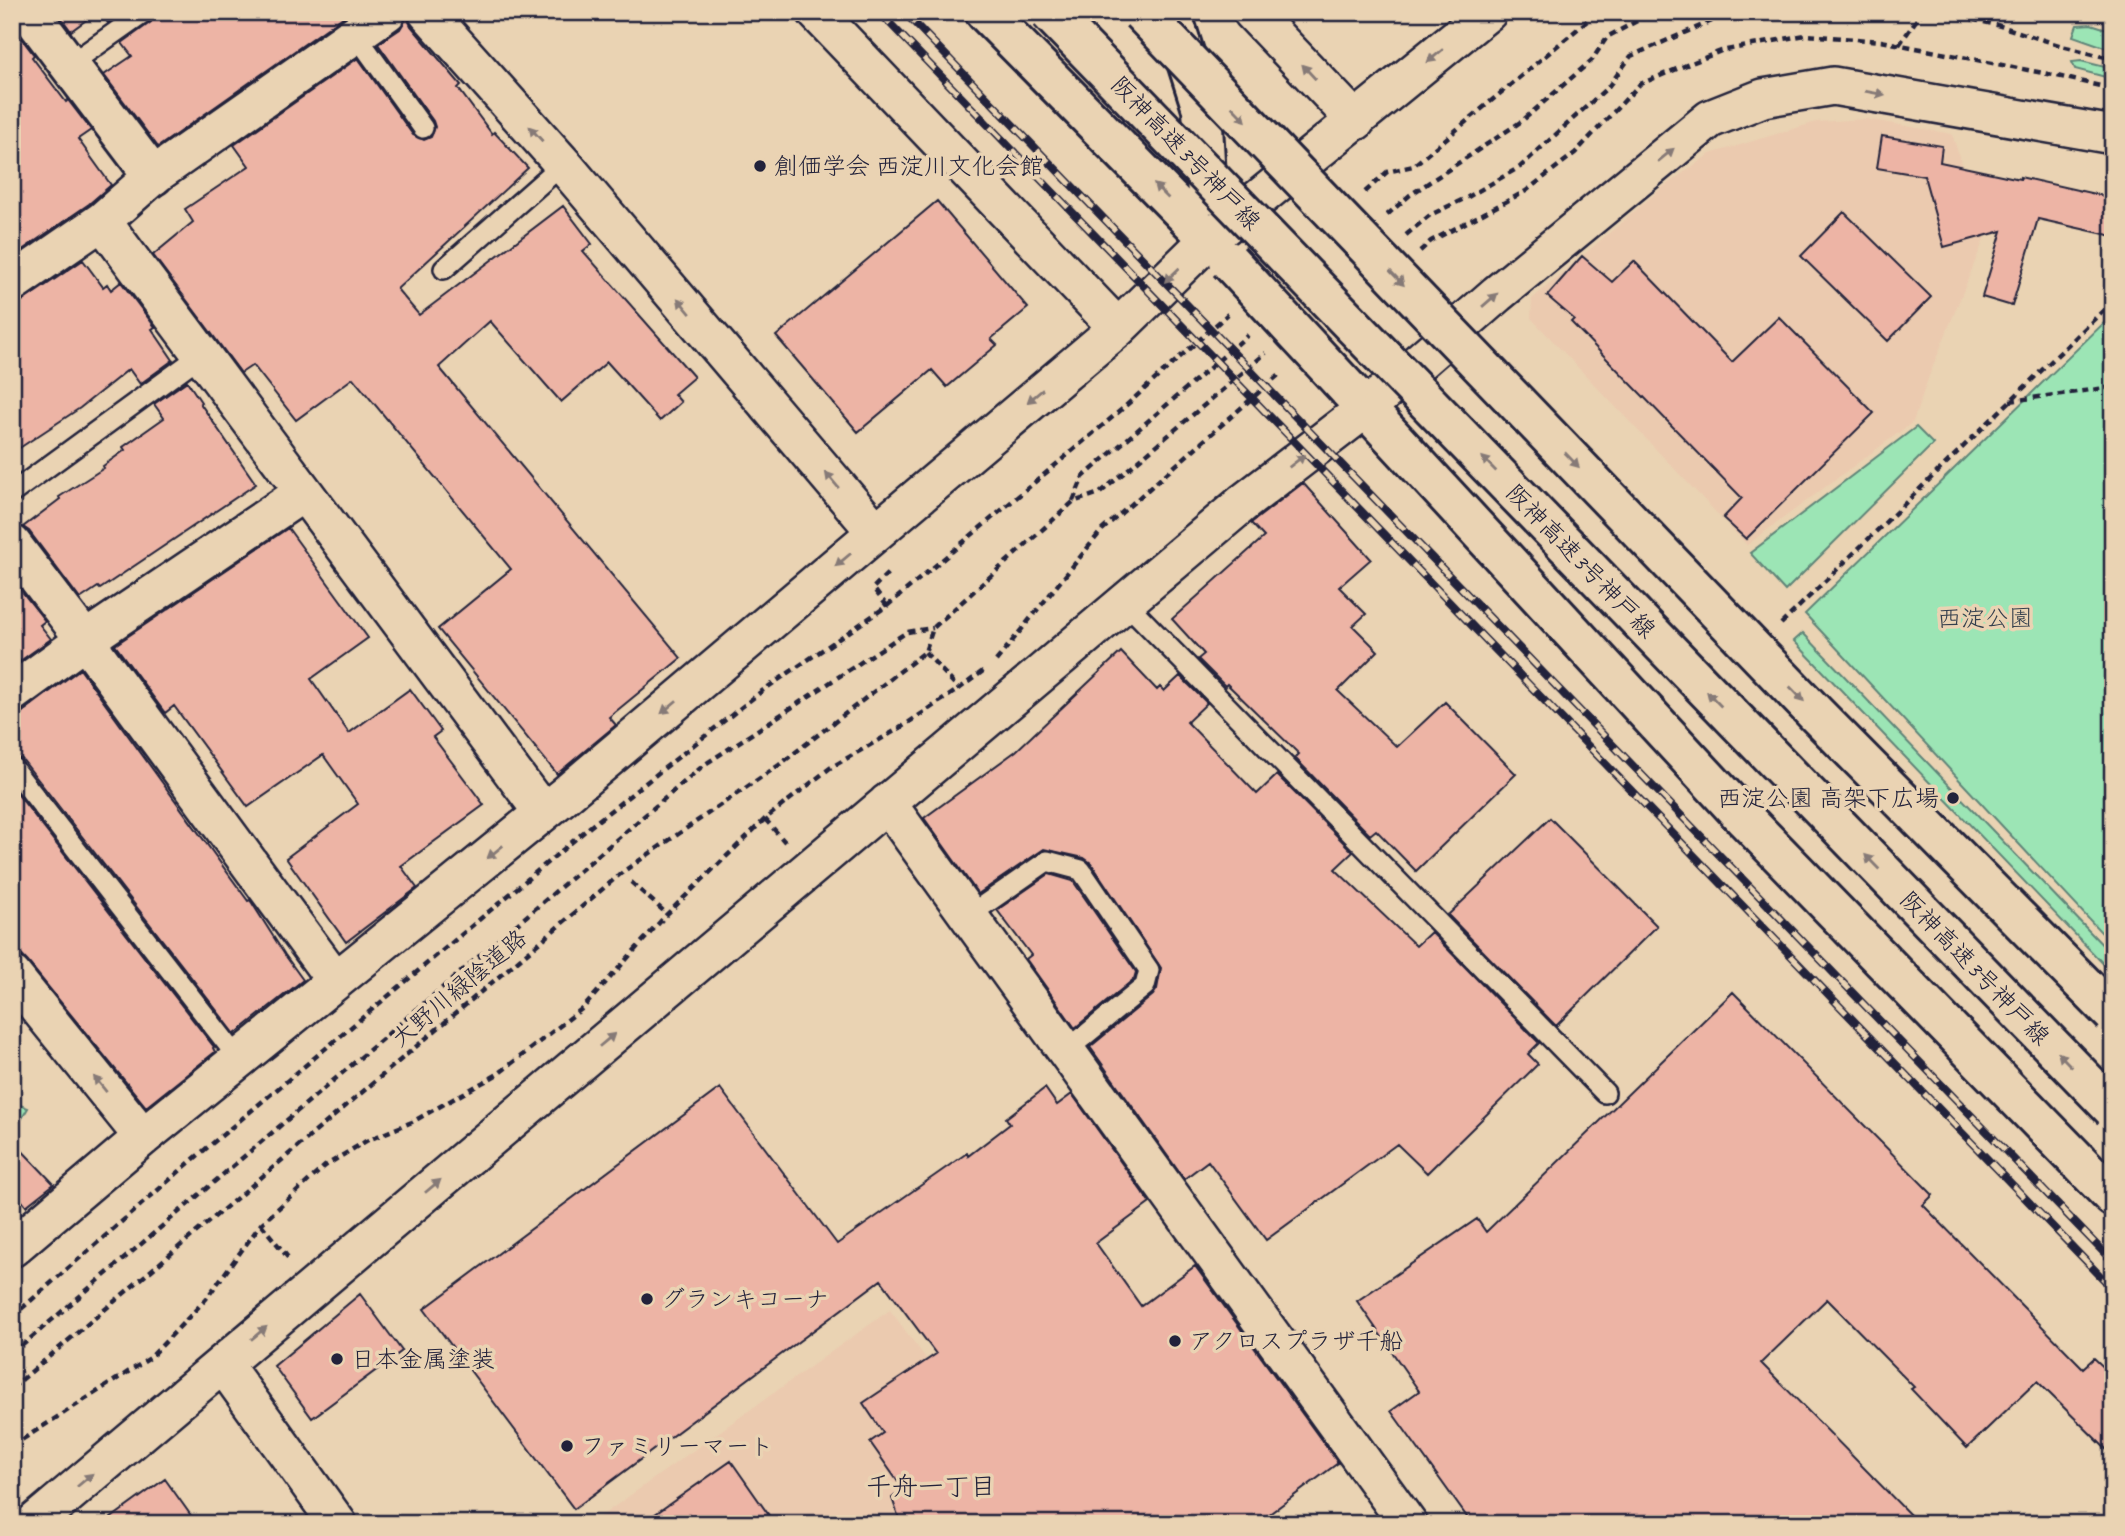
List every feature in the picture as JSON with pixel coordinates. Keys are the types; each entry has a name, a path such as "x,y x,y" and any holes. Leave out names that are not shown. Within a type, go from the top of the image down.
{"main road":[{"path":"29,12 153,176"},
{"path":"985,12 1219,250 1745,819 2113,1197"},
{"name":"阪神高速3号神戸線","path":"1049,12 2113,1109"},
{"path":"1141,12 1816,714 2113,1014"},
{"path":"1171,12 1202,109 1219,250"}],"street":[{"path":"14,278 102,221 153,176 387,12"},
{"path":"427,12 563,164 876,532"},
{"path":"816,12 1118,328"},
{"path":"1252,12 1356,121"},
{"path":"12,1248 143,1137 543,813 1118,328 1219,250 1356,121 1488,12"},
{"path":"33,1524 1243,503 1356,399 1497,294 1710,120 1763,98 1833,86 2113,135"},
{"path":"102,221 543,813"},
{"path":"12,693 85,639 303,493"},
{"path":"12,544 85,639 335,980"},
{"path":"887,803 1408,1524"},
{"path":"12,975 143,1137"},
{"path":"223,1364 338,1524"}],"lane":[{"path":"69,65 144,12"},
{"path":"356,35 422,128"},
{"path":"444,268 563,164"},
{"path":"12,493 201,355"},
{"path":"1125,602 1605,1093"},
{"path":"12,767 239,1059"},
{"path":"968,916 1047,861 1081,870 1149,970 1145,986 1066,1051"}],"path":[{"path":"1356,200 1387,172 1413,166 1598,12"},
{"path":"1899,45 1922,12"},
{"path":"1937,12 1997,25 2113,59"},
{"path":"1780,625 2113,301"},
{"path":"12,1317 210,1145 591,826 762,691 887,606 1121,410 1233,310"},
{"path":"2010,401 2113,387"},
{"name":"大野川緑陰道路","path":"12,1388 624,871 779,765 925,652 933,628 1073,502"},
{"path":"887,606 873,588 892,569"},
{"name":"大野川緑陰道路","path":"12,1354 704,765 907,632 933,628"},
{"path":"925,652 959,690"},
{"path":"631,882 667,914"}],"shaded area":[{"path":"1866,119 1952,134 1985,237 1913,422 1747,545 1531,318 1532,299 1663,187 1710,154 1816,122"},
{"path":"890,1310 1049,1524 590,1524"}],"green space":[{"path":"2091,24 2113,31 2113,50 2073,36 2077,25"},
{"path":"2081,61 2113,69 2113,79 2075,69 2072,62"},
{"name":"西淀公園","path":"2113,314 2113,945 1805,614"},
{"path":"1916,427 1933,444 1785,591 1750,553"},
{"name":"西淀公園 高架下広場","path":"1803,633 2113,956 2113,974 1794,641"},
{"path":"12,1102 28,1108 12,1135 12,1122 16,1112 12,1110"}],"building":[{"path":"57,12 97,12 71,31"},
{"path":"100,12 122,12 108,23"},
{"path":"156,12 350,12 158,147 104,75 132,56 122,43 151,22"},
{"path":"407,17 411,26 461,85 458,88 492,134 494,132 528,168 397,289 419,315 563,206 592,244 583,251 694,377 674,394 681,402 660,421 607,362 561,402 490,321 439,367 681,658 609,717 616,725 557,774 438,629 511,569 353,378 296,420 253,365 241,373 153,255 193,222 185,209 249,166 234,145 358,58 413,135 424,140 431,137 435,127 433,121 378,44 400,29"},
{"path":"12,26 66,102 68,100 91,130 78,139 111,185 89,204 12,257"},
{"path":"1882,136 1942,146 1940,162 2113,198 2113,236 2038,219 2012,306 1982,297 2002,231 1944,247 1924,176 1877,168"},
{"path":"937,201 1028,308 991,339 997,345 947,387 932,370 858,432 776,336"},
{"path":"1844,212 1931,297 1888,341 1801,256"},
{"path":"1582,256 1612,282 1634,261 1732,362 1779,317 1874,413 1746,539 1723,518 1742,498 1571,322 1574,319 1547,296"},
{"path":"83,260 103,287 107,284 111,290 121,282 155,327 152,329 173,360 140,384 129,369 80,408 12,453 12,304 24,300"},
{"path":"187,381 256,484 100,589 98,587 80,599 29,531 23,527 60,499 59,497 104,468 103,466 125,450 123,447 164,418 154,404"},
{"path":"1303,483 1371,559 1339,587 1366,614 1353,626 1378,651 1338,691 1397,747 1445,702 1516,774 1416,871 1376,830 1370,835 1295,758 1299,754 1198,659 1204,654 1172,619 1264,537 1251,523"},
{"path":"288,528 368,638 311,679 349,733 410,689 441,731 433,737 484,805 401,866 417,888 346,942 286,858 358,804 323,755 248,807 174,706 165,713 115,645"},
{"path":"12,579 45,621 40,625 51,639 13,666"},
{"path":"1121,652 1157,690 1160,687 1164,691 1180,676 1207,703 1187,722 1257,794 1277,775 1353,852 1335,869 1416,946 1431,932 1539,1043 1528,1054 1538,1064 1427,1173 1397,1144 1266,1240 1208,1161 1184,1179 1090,1047 1153,995 1157,989 1161,968 1091,863 1084,858 1044,849 978,894 924,818 1016,751"},
{"path":"80,669 248,901 250,900 303,980 235,1034 22,759 12,755 12,720"},
{"path":"12,787 214,1047 215,1052 146,1107 12,945"},
{"path":"1550,818 1657,926 1556,1026 1448,915"},
{"path":"1049,874 1073,881 1136,972 1134,979 1075,1028 1026,959 1031,955 997,910"},
{"path":"1733,992 1933,1195 1923,1205 2083,1368 2094,1358 2113,1376 2113,1456 2037,1381 1967,1448 1911,1389 1914,1387 1827,1299 1761,1363 1919,1524 1472,1524 1391,1411 1419,1391 1357,1301 1477,1219 1486,1232"},
{"path":"720,1088 837,1244 967,1153 968,1156 1010,1124 1006,1118 1045,1088 1057,1105 1072,1094 1150,1203 1096,1243 1141,1306 1195,1266 1338,1463 1256,1524 901,1524 892,1498 903,1489 870,1442 883,1433 863,1403 936,1354 881,1280 574,1509 424,1309"},
{"path":"12,1140 54,1184 26,1206 12,1189"},
{"name":"日本金属塗装","path":"360,1294 402,1351 312,1418 274,1366"},
{"path":"731,1461 775,1524 641,1524"},
{"path":"165,1479 197,1524 103,1524"}],"railway":[{"path":"879,12 2113,1289"},
{"path":"904,12 2113,1262"}],"place":[{"name":"創価学会 西淀川文化会館","path":"760,166"},
{"name":"西淀公園 高架下広場","path":"1953,798"},
{"name":"グランキコーナ","path":"647,1299"},
{"name":"アクロスプラザ千船","path":"1175,1341"},
{"name":"日本金属塗装","path":"337,1359"},
{"name":"ファミリーマート","path":"567,1446"}],"district":[{"name":"千舟一丁目","path":"931,1486"}]}
